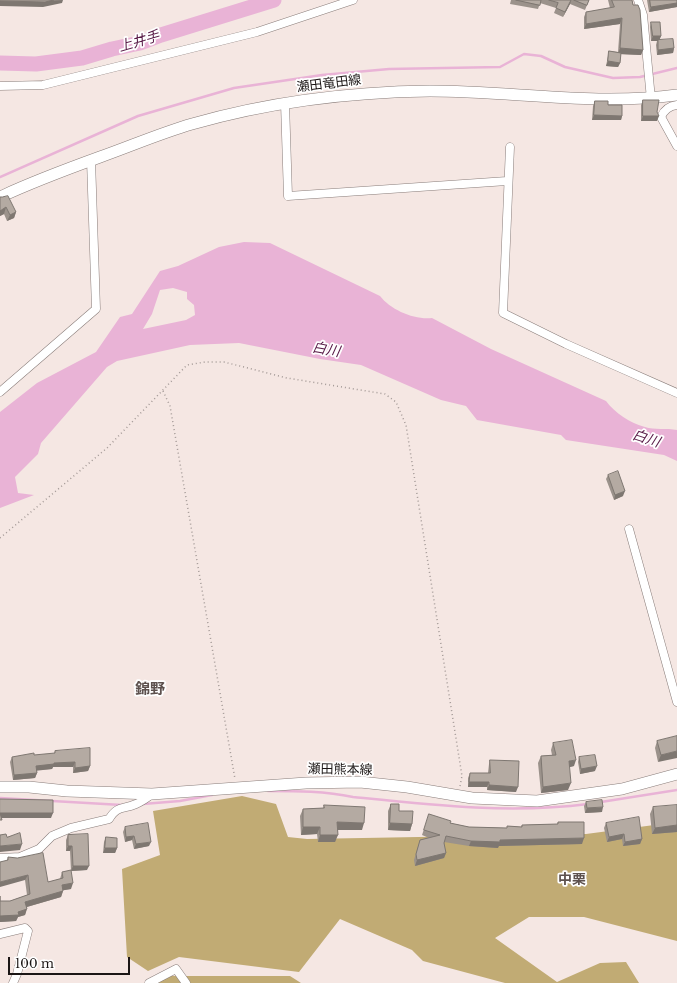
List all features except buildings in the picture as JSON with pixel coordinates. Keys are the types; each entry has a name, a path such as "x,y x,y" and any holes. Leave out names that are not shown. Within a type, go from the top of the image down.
{"main road":[{"name":"瀬田竜田線","path":"0,197 91,160 191,125 246,110 285,103 376,93 432,91 543,97 651,99 677,95"},
{"name":"瀬田熊本線","path":"0,787 29,787 67,791 152,794 306,783 360,782 407,787 458,796 505,801 537,801 622,789 677,774"}],"street":[{"path":"0,86 49,84 257,32 353,0"},
{"path":"638,0 643,15 651,99"},
{"path":"285,103 288,196 507,181"},
{"path":"677,105 671,106 663,112 661,117 677,146"},
{"path":"510,147 507,181 503,313 566,344 677,393"},
{"path":"0,392 96,309 91,160"},
{"path":"629,529 677,702"},
{"path":"0,858 20,857 39,849 52,836 70,828 109,820 114,812 121,807 135,805 152,794"},
{"path":"0,934 25,928 28,932 17,974 13,983"},
{"path":"149,983 176,969 186,983"}],"path":[{"path":"0,538 107,448 187,365 224,362 287,378 385,394 396,402 406,425 461,768 462,776 458,796"},
{"path":"163,391 170,406 236,784"}],"shaded area":[{"path":"242,796 276,804 288,837 307,839 586,834 677,822 677,941 584,917 529,917 495,938 557,982 600,963 626,962 639,983 505,983 423,961 412,950 340,919 299,972 179,957 148,971 127,957 122,869 160,855 153,811"},
{"path":"157,976 290,976 301,983 149,983"}],"water":[{"name":"白川","path":"244,242 270,243 380,296 390,306 403,313 411,316 432,318 491,349 606,401 618,413 634,423 649,428 677,430 677,461 664,455 566,440 561,435 477,420 466,406 441,400 361,365 320,359 239,343 190,345 117,361 107,367 41,443 38,454 15,477 18,493 34,495 0,508 0,412 37,383 96,352 120,317 132,314 160,271 178,266 219,247","holes":["173,288 187,292 187,299 194,305 195,315 186,320 143,329 152,314 160,290"]}],"waterway":[{"name":"上井手","path":"0,63 36,64 82,58 112,49 140,43 161,35 274,0"},
{"path":"0,177 138,116 234,88 322,75 389,69 500,67 524,54 541,56 565,67 613,78 640,77 677,68"},
{"path":"601,802 677,790"},
{"path":"268,791 321,792 382,800 470,807 529,808 588,804"},
{"path":"143,804 180,801 212,795"},
{"path":"0,798 122,805"}],"district":[{"name":"錦野","path":"150,690"},
{"name":"中栗","path":"572,880"}]}
